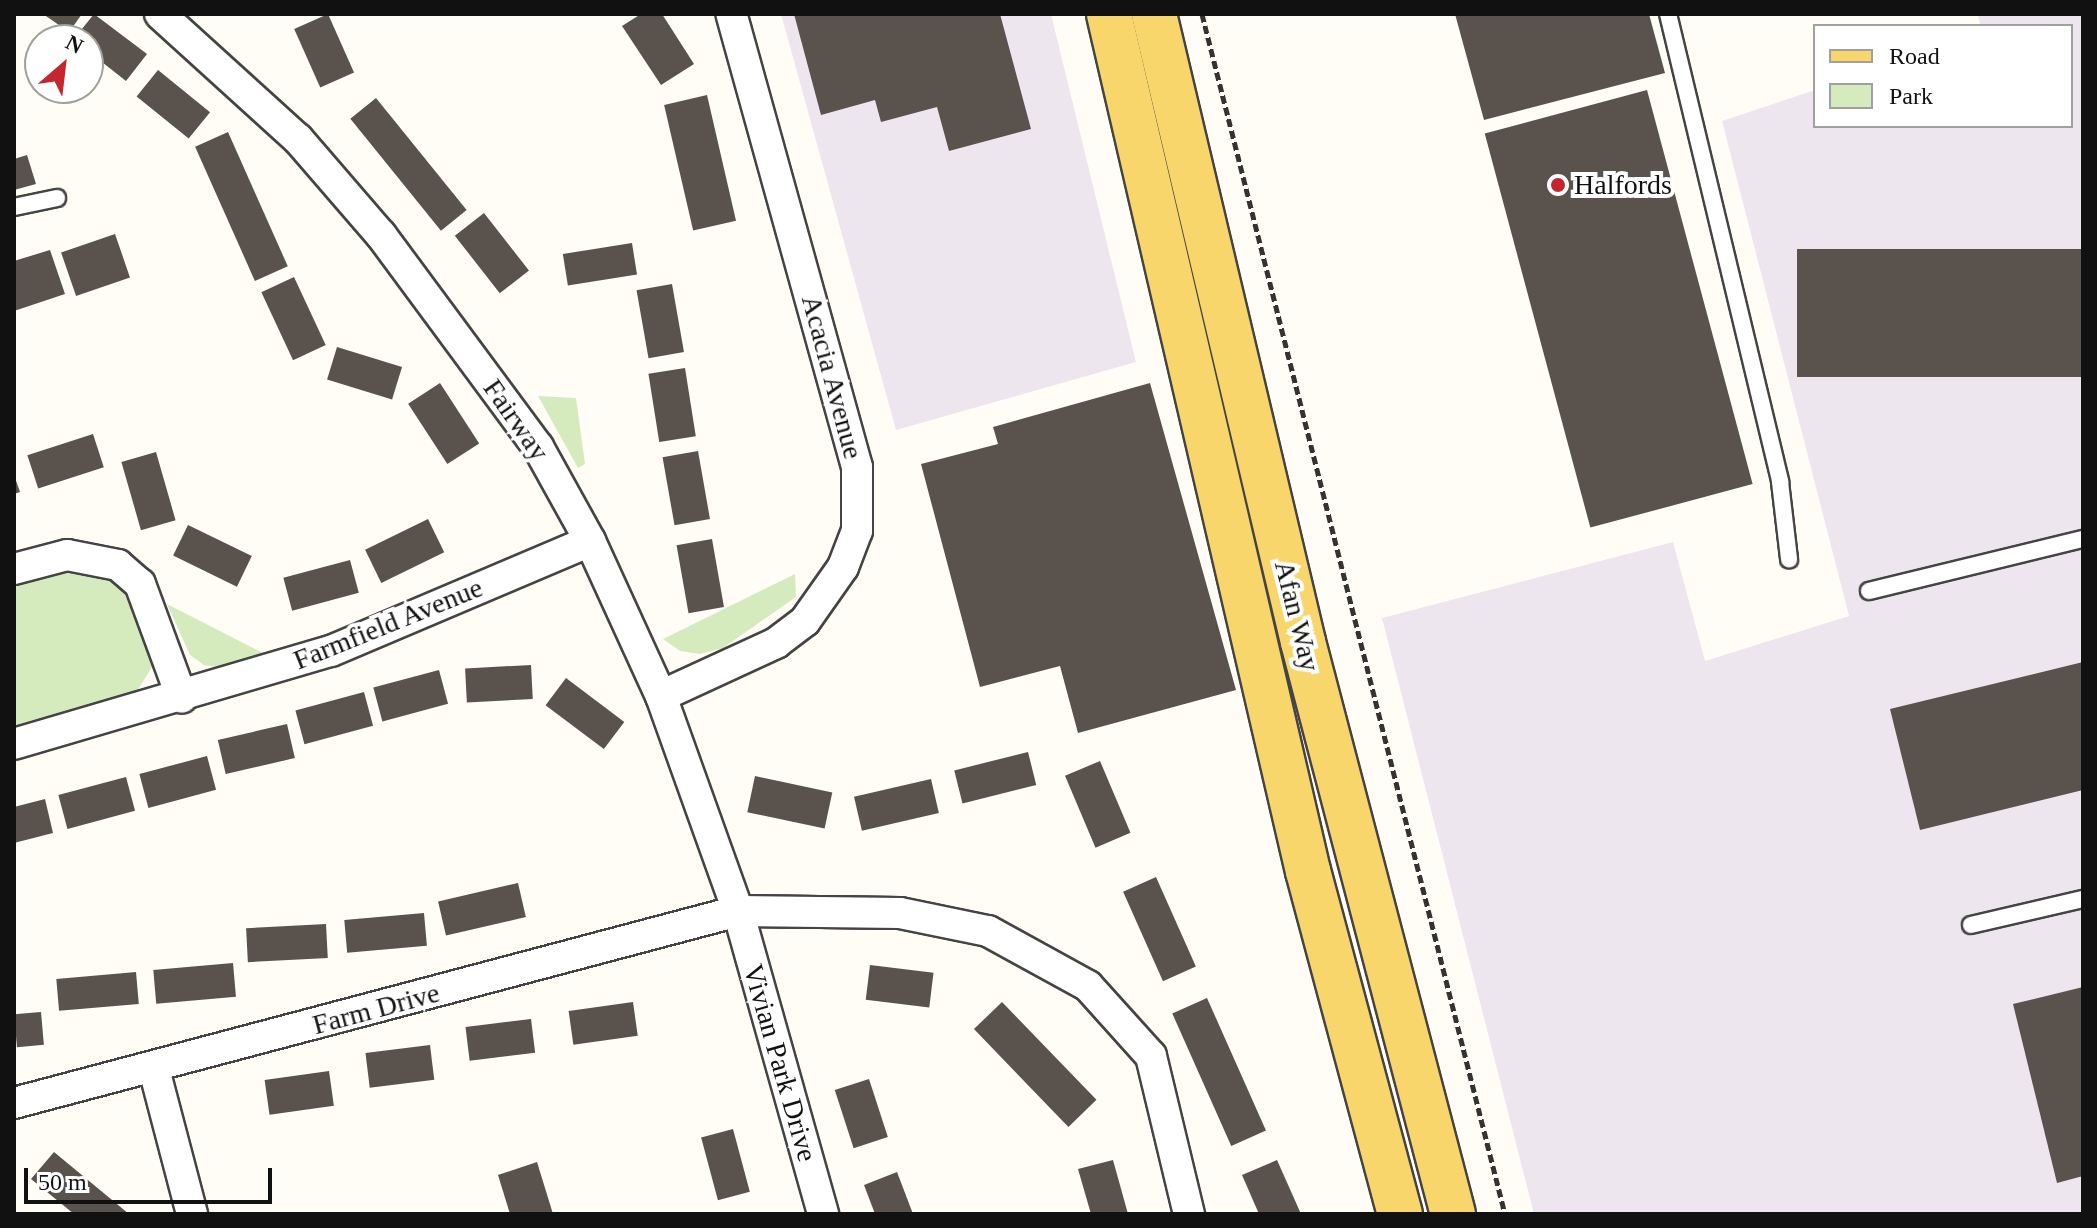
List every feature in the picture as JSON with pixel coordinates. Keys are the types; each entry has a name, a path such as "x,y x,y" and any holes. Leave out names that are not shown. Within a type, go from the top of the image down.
{"main road":[{"name":"Afan Way","path":"1109,14 1308,871 1400,1214"},
{"name":"Afan Way","path":"1154,14 1303,642 1453,1214"}],"street":[{"name":"Fairway","path":"160,14 298,139 381,235 538,447 590,541 661,696 738,911"},
{"name":"Acacia Avenue","path":"661,696 776,643 805,621 843,567 857,531 857,467 731,14"},
{"name":"Farmfield Avenue","path":"14,744 182,698 331,651 590,541"},
{"path":"14,569 67,555 118,565 140,584 182,698"},
{"name":"Farm Drive","path":"14,1103 154,1069 738,911 900,913 973,928 1088,986 1151,1056 1189,1214"},
{"name":"Vivian Park Drive","path":"738,911 823,1214"},
{"path":"154,1069 192,1214"}],"lane":[{"path":"1668,14 1780,482 1789,559"},
{"path":"14,207 57,198"},
{"path":"1869,591 2083,539"},
{"path":"1971,925 2083,899"}],"path":[{"path":"1202,14 1505,1214"}],"shaded area":[{"path":"781,14 1051,14 1136,362 896,430"},
{"path":"1977,14 2083,14 2083,1214 1534,1214 1382,618 1673,542 1705,661 1849,616 1722,121 1813,91 1813,128 2073,128 2073,24 1980,24"}],"green space":[{"path":"538,396 576,398 585,464 578,468"},
{"path":"67,569 103,575 119,583 149,646 152,667 131,701 14,728 14,583"},
{"path":"795,574 796,597 723,648 700,654 680,651 663,639"},
{"path":"167,604 265,654 216,667 204,665 190,655"}],"building":[{"path":"43,14 82,14 75,24 57,24"},
{"path":"94,14 147,54 126,81 104,64 104,24 86,24"},
{"path":"328,14 354,72 320,88 294,29"},
{"path":"641,14 662,14 694,64 661,85 622,26"},
{"path":"794,14 1000,14 1031,129 949,151 937,107 881,122 875,100 821,115"},
{"path":"1455,14 1649,14 1665,73 1484,120"},
{"path":"158,70 210,112 189,139 137,96"},
{"path":"1647,90 1753,484 1590,528 1485,133"},
{"path":"707,95 736,221 693,231 664,105"},
{"path":"376,98 467,210 441,231 350,119"},
{"path":"228,132 288,266 255,281 195,147"},
{"path":"27,155 36,184 14,190 14,159"},
{"path":"484,213 529,271 500,293 455,236"},
{"path":"115,234 130,277 76,296 61,253"},
{"path":"632,243 637,275 568,286 563,254"},
{"path":"1797,249 2083,249 2083,377 1797,377"},
{"path":"50,250 65,294 14,311 14,261"},
{"path":"294,277 326,345 293,360 261,292"},
{"path":"672,284 684,352 649,358 637,290"},
{"path":"337,347 402,367 392,399 327,380"},
{"path":"685,368 696,436 659,442 648,374"},
{"path":"440,383 479,443 447,464 408,404"},
{"path":"1150,383 1236,690 1078,733 1060,666 980,687 921,464 998,444 993,427"},
{"path":"93,434 104,467 38,489 27,455"},
{"path":"698,451 710,519 675,525 663,457"},
{"path":"156,452 176,520 141,530 121,462"},
{"path":"14,475 20,492 14,494"},
{"path":"428,519 444,552 381,583 365,550"},
{"path":"188,525 252,556 237,587 173,556"},
{"path":"712,539 724,607 689,613 677,545"},
{"path":"350,560 359,593 292,611 283,578"},
{"path":"2083,662 2083,790 1920,830 1890,709"},
{"path":"531,665 533,699 467,702 465,668"},
{"path":"439,670 448,704 382,721 373,688"},
{"path":"566,678 624,722 604,749 546,705"},
{"path":"364,692 373,726 304,744 295,710"},
{"path":"287,724 295,758 226,774 218,740"},
{"path":"1028,752 1036,785 962,803 954,770"},
{"path":"207,756 216,790 148,808 139,774"},
{"path":"1100,761 1130,833 1095,848 1065,776"},
{"path":"755,776 832,792 825,829 747,812"},
{"path":"126,777 135,811 67,829 58,795"},
{"path":"931,779 939,813 862,831 854,797"},
{"path":"45,799 53,833 14,843 14,807"},
{"path":"1156,877 1196,967 1163,981 1123,892"},
{"path":"518,883 526,917 446,936 438,901"},
{"path":"424,913 427,946 347,953 344,920"},
{"path":"326,924 328,958 248,962 246,928"},
{"path":"233,963 236,997 156,1004 153,970"},
{"path":"870,965 934,973 929,1008 866,1000"},
{"path":"136,972 139,1004 59,1011 56,979"},
{"path":"2083,987 2083,1176 2057,1183 2013,1004"},
{"path":"1207,998 1266,1130 1231,1146 1172,1013"},
{"path":"633,1002 638,1036 573,1045 569,1011"},
{"path":"1002,1002 1096,1100 1068,1127 974,1029"},
{"path":"41,1012 44,1045 17,1047 14,1014"},
{"path":"531,1019 535,1053 470,1061 465,1027"},
{"path":"430,1045 434,1080 370,1088 365,1053"},
{"path":"329,1071 334,1106 270,1115 265,1080"},
{"path":"869,1079 888,1137 854,1148 835,1090"},
{"path":"733,1129 750,1192 718,1200 701,1138"},
{"path":"54,1152 129,1214 74,1214 31,1179"},
{"path":"1113,1160 1128,1214 1091,1214 1078,1169"},
{"path":"1277,1160 1301,1214 1259,1214 1242,1175"},
{"path":"537,1162 553,1214 510,1214 498,1175"},
{"path":"897,1172 913,1214 875,1214 864,1185"}],"place":[{"name":"Halfords","path":"1558,185"}]}
